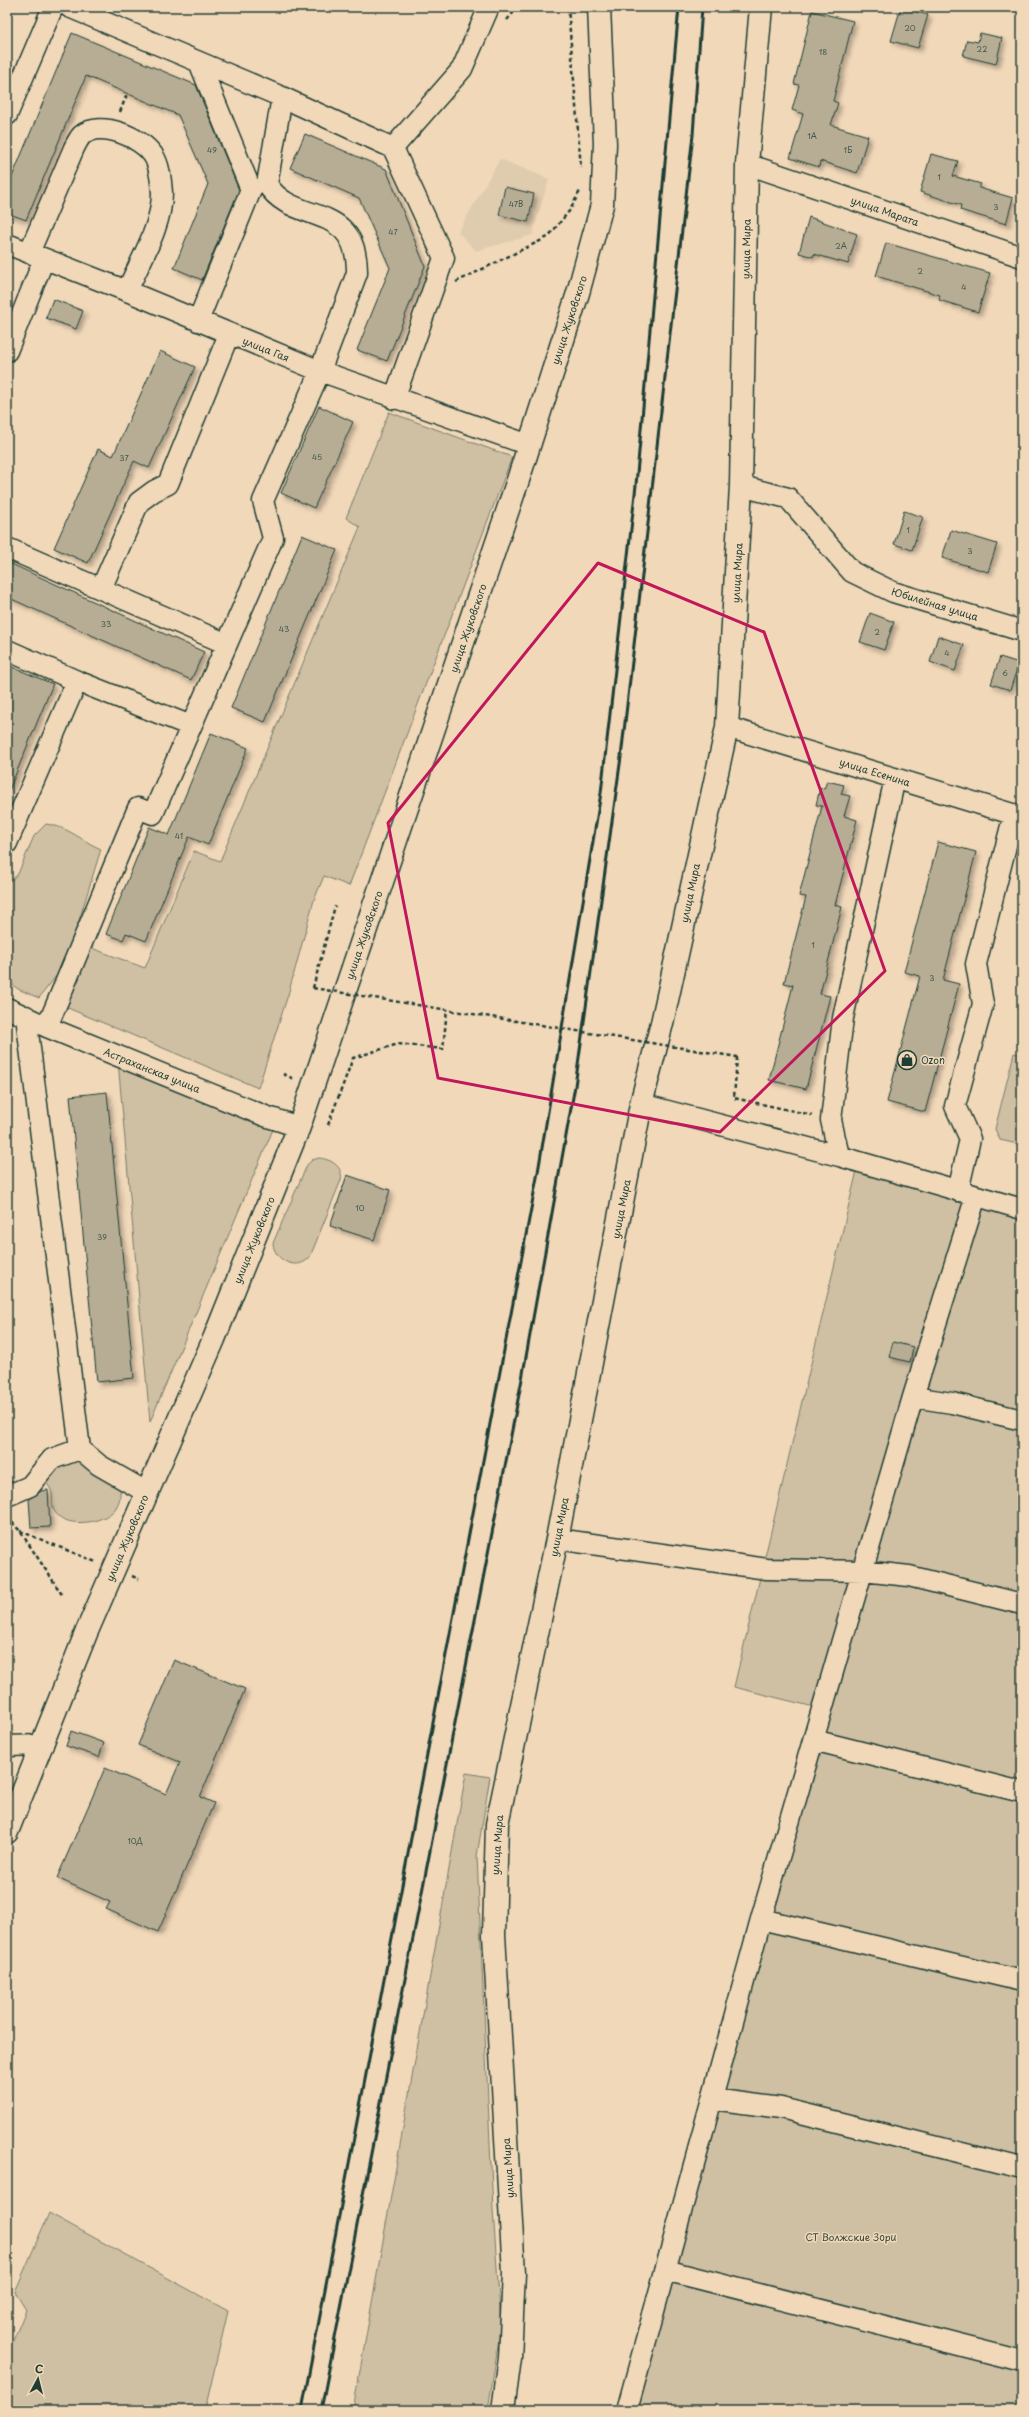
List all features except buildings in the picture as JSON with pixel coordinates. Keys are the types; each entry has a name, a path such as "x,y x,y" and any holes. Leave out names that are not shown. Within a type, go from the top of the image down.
{"main road":[{"name":"улица Жуковского","path":"7,1832 114,1568 214,1339 299,1127 529,445 578,294 602,204 605,144 599,7"},
{"name":"улица Мира","path":"502,2410 510,2358 514,2273 494,1935 496,1824 557,1539 641,1104 662,1023 727,727 742,486 747,164 760,7"}],"street":[{"path":"7,115 53,7"},
{"path":"69,7 282,97 393,148 444,258 394,399"},
{"path":"393,148 462,69 489,7"},
{"path":"198,321 251,190 199,62"},
{"path":"47,1027 138,808 153,814 273,538 263,501 320,371 357,273 357,256 351,239 339,225 279,198 267,184 282,97"},
{"path":"7,351 37,256 74,148 82,135 97,129 128,134 153,154 158,166 162,195 160,212 127,291"},
{"name":"улица Марата","path":"747,164 1022,257"},
{"name":"улица Гая","path":"7,244 127,291 320,371 394,399 529,445"},
{"path":"101,589 139,502 154,491 168,484 229,334"},
{"name":"Юбилейная улица","path":"742,486 788,498 852,572 893,592 1022,631"},
{"path":"7,548 227,644"},
{"path":"7,650 78,681 191,726"},
{"path":"7,843 78,681"},
{"name":"улица Есенина","path":"727,727 1018,816"},
{"path":"838,1156 831,1120 844,1018 895,778"},
{"path":"626,2410 761,1919 914,1397 967,1193 970,1139 955,1106 983,1004 976,964 1018,816"},
{"name":"Астраханская улица","path":"7,1008 47,1027 265,1116 299,1127"},
{"path":"26,1016 80,1449 99,1465 146,1492"},
{"path":"641,1104 838,1156 1022,1209"},
{"path":"914,1397 952,1403 1022,1420"},
{"path":"7,1496 30,1486 52,1459 80,1449"},
{"path":"557,1539 767,1569 863,1571 908,1576 1022,1604"},
{"path":"813,1740 1022,1792"},
{"path":"7,1746 43,1745"},
{"path":"761,1919 1022,1981"},
{"path":"712,2099 781,2108 1022,2168"},
{"path":"665,2270 1022,2361"}],"path":[{"path":"568,7 582,175"},
{"path":"432,294 548,237 574,205 583,183"},
{"path":"335,906 313,988 447,1008 737,1057 734,1098 831,1120"},
{"path":"328,1125 353,1058 404,1043 443,1049 447,1008"},
{"path":"7,1517 20,1531 63,1596"},
{"path":"20,1531 139,1579"}],"highlighted area":[{"path":"598,563 764,632 885,971 720,1132 438,1078 388,823"}],"shaded area":[{"path":"500,159 549,179 532,235 476,251 458,232"}],"green space":[{"path":"389,412 512,457 349,886 324,876 314,900 288,995 258,1088 63,1006 89,947 145,968 194,851 220,861 360,527 346,518"},
{"path":"46,824 54,825 68,831 101,849 76,930 60,971 39,998 18,989 7,980 8,883 18,874 34,836"},
{"path":"1014,1053 1022,1055 1022,1145 1000,1140 995,1129"},
{"path":"118,1061 274,1127 150,1422"},
{"path":"319,1158 336,1164 341,1171 341,1180 310,1257 299,1264 293,1264 282,1259 278,1255 274,1249 273,1243 307,1165 312,1160"},
{"name":"СТ Волжские Зори","path":"859,1162 1022,1209 1022,2410 627,2410 822,1709 734,1687"},
{"path":"76,1459 120,1485 120,1496 117,1506 105,1517 87,1522 68,1521 60,1518 54,1510 51,1490 45,1481 47,1469"},
{"path":"466,1773 490,1777 477,1856 493,2210 501,2326 488,2410 353,2410"},
{"path":"49,2213 228,2311 205,2410 7,2410 7,2355 26,2310 15,2292"}],"railway":[{"path":"302,2410 538,1172 601,793 636,485 679,7"},
{"path":"321,2410 522,1379 575,1086 621,757 693,135 702,7"}],"place":[{"name":"Ozon","path":"907,1060"}]}
